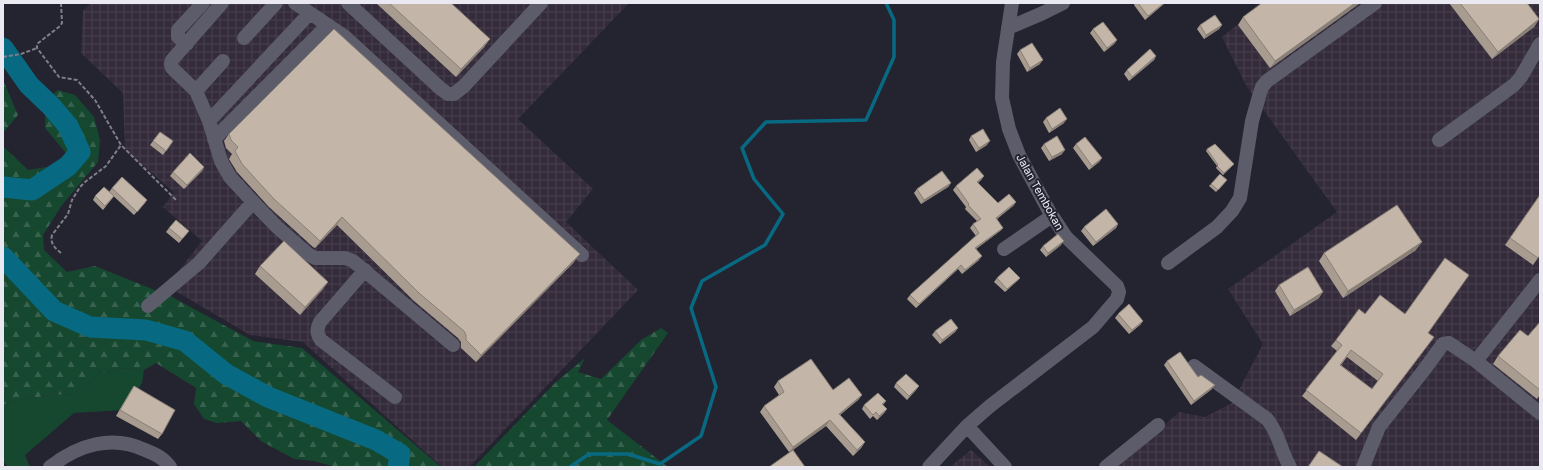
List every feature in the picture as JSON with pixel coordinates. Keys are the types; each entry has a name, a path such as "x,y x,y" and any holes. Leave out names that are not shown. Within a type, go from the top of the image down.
{"street":[{"path":"187,44 178,37 178,30 203,3"},
{"path":"222,3 172,60 171,64 172,68 196,91 209,121 221,161 230,177 277,227 311,256 320,258 345,258 353,261 453,345"},
{"path":"244,38 276,3"},
{"path":"295,3 309,14 344,36 582,255"},
{"path":"348,3 448,94 454,94 464,86 541,3"},
{"name":"Jalan Tembokan","path":"929,467 967,426 990,406 1093,327 1117,299 1120,292 1117,286 1066,237 1052,216 1019,155 1009,129 1002,98 1003,62 1012,3"},
{"path":"1008,28 1063,3"},
{"path":"1168,263 1217,227 1232,211 1240,198 1252,121 1262,87 1376,3"},
{"path":"209,121 309,14"},
{"path":"214,139 328,25"},
{"path":"1438,140 1514,85 1521,77 1540,44"},
{"path":"196,91 223,61"},
{"path":"148,306 199,263 253,202"},
{"path":"1004,249 1052,216"},
{"path":"364,270 320,322 317,329 318,335 321,340 395,397"},
{"path":"1476,361 1540,280"},
{"path":"1363,467 1379,427 1443,344 1449,343 1476,361 1540,413"},
{"path":"1194,366 1268,419 1290,467"},
{"path":"1106,467 1158,425"},
{"path":"967,426 1005,467"},
{"path":"50,467 72,453 90,445 107,442 125,443 139,447 155,454 167,462 170,467"}],"path":[{"path":"37,48 37,44 60,26 62,22 61,3"},
{"path":"3,57 21,54 37,48"},
{"path":"37,48 60,77 78,80 90,93 120,145 176,200"},
{"path":"61,253 52,243 52,236 68,214 72,200 80,187 106,166 120,145"}],"shaded area":[{"path":"91,3 629,3 518,119 593,189 566,222 638,290 469,467 442,467 303,342 250,335 167,286 202,241 163,207 174,192 125,150 123,93 81,53 83,11"},
{"path":"1265,3 1540,3 1540,467 1118,467 1179,412 1205,417 1232,403 1263,344 1228,289 1337,212 1247,87 1222,37"},
{"path":"971,450 990,467 950,467"}],"green space":[{"path":"3,80 18,115 3,133"},
{"path":"58,90 75,95 94,117 100,140 98,162 62,205 43,235 44,250 67,272 95,266 172,297 253,341 302,348 441,467 336,467 314,461 294,459 261,441 241,421 217,423 204,419 194,404 196,388 156,363 144,370 125,368 101,373 73,394 51,395 13,401 3,405 3,146 28,170 60,165 66,153 45,128 46,101"},
{"path":"661,328 668,333 607,420 668,467 474,467 555,383 585,358 578,372 601,379 641,340"},
{"path":"125,368 144,370 142,383 124,410 74,413 25,455 30,467 8,467 3,461 3,405 13,401 51,395 73,394 101,373"}],"building":[{"path":"389,3 451,3 490,39 461,69"},
{"path":"1138,3 1164,3 1148,16"},
{"path":"1262,3 1355,3 1275,61 1243,17"},
{"path":"1460,3 1527,3 1539,19 1498,52"},
{"path":"1215,15 1222,25 1206,35 1200,25"},
{"path":"1103,22 1117,40 1107,48 1093,29"},
{"path":"334,29 580,254 481,355 466,340 464,331 419,293 342,217 320,241 274,199 242,164 235,151 238,147 231,140 229,134"},
{"path":"1032,43 1043,60 1030,68 1020,50"},
{"path":"1150,49 1156,56 1132,77 1127,70"},
{"path":"1060,108 1067,119 1052,129 1046,118"},
{"path":"983,129 990,141 979,148 971,136"},
{"path":"160,132 173,141 166,151 153,141"},
{"path":"1057,136 1065,150 1052,157 1044,144"},
{"path":"1085,137 1102,158 1092,166 1076,144"},
{"path":"1215,144 1234,164 1224,173 1217,166 1218,165 1207,149"},
{"path":"190,153 204,167 187,185 173,172"},
{"path":"977,168 984,176 977,182 998,203 1009,194 1016,202 996,218 1003,228 975,248 982,256 965,270 961,265 919,304 910,295 979,233 973,224 981,219 968,205 969,204 956,186"},
{"path":"942,171 951,183 924,200 917,189"},
{"path":"1220,174 1227,180 1218,190 1211,184"},
{"path":"122,177 147,200 137,212 112,188"},
{"path":"104,187 114,196 105,206 95,196"},
{"path":"1540,195 1540,255 1538,258 1510,238"},
{"path":"1397,205 1422,242 1348,291 1324,253"},
{"path":"1106,209 1118,224 1096,242 1084,227"},
{"path":"176,220 189,231 182,239 169,228"},
{"path":"1058,234 1064,241 1048,253 1043,246"},
{"path":"284,241 328,282 305,307 260,266"},
{"path":"1445,258 1469,275 1428,333 1434,337 1361,433 1306,390 1342,345 1336,340 1359,309 1365,314 1380,295 1405,314","holes":["1351,350 1383,374 1372,389 1340,365"]},
{"path":"1009,267 1020,278 1007,289 997,278"},
{"path":"1308,267 1323,292 1294,310 1279,285"},
{"path":"1129,304 1143,321 1132,330 1118,314"},
{"path":"951,319 958,328 942,340 935,331"},
{"path":"1540,322 1540,390 1498,356 1520,330 1528,336"},
{"path":"1180,352 1198,377 1201,375 1215,385 1194,401 1167,361"},
{"path":"811,359 833,390 849,378 862,395 839,414 865,442 857,450 830,420 793,447 764,406 784,392 778,381"},
{"path":"906,374 919,386 909,396 896,383"},
{"path":"134,386 175,410 162,434 120,410"},
{"path":"878,393 886,401 882,404 887,409 879,416 876,412 873,415 864,405"},
{"path":"793,450 805,467 769,467"},
{"path":"1319,451 1343,467 1308,467"}],"waterway":[{"path":"570,467 589,454 628,454 660,464 701,436 716,387 691,308 702,281 765,245 783,214 754,179 742,148 766,122 866,120 894,57 894,20 886,3"},
{"path":"3,48 29,85 51,106 68,126 80,152 68,166 32,190 3,187"},
{"path":"3,257 54,311 90,327 146,330 185,341 226,374 268,397 376,440 400,454 398,467"}]}
